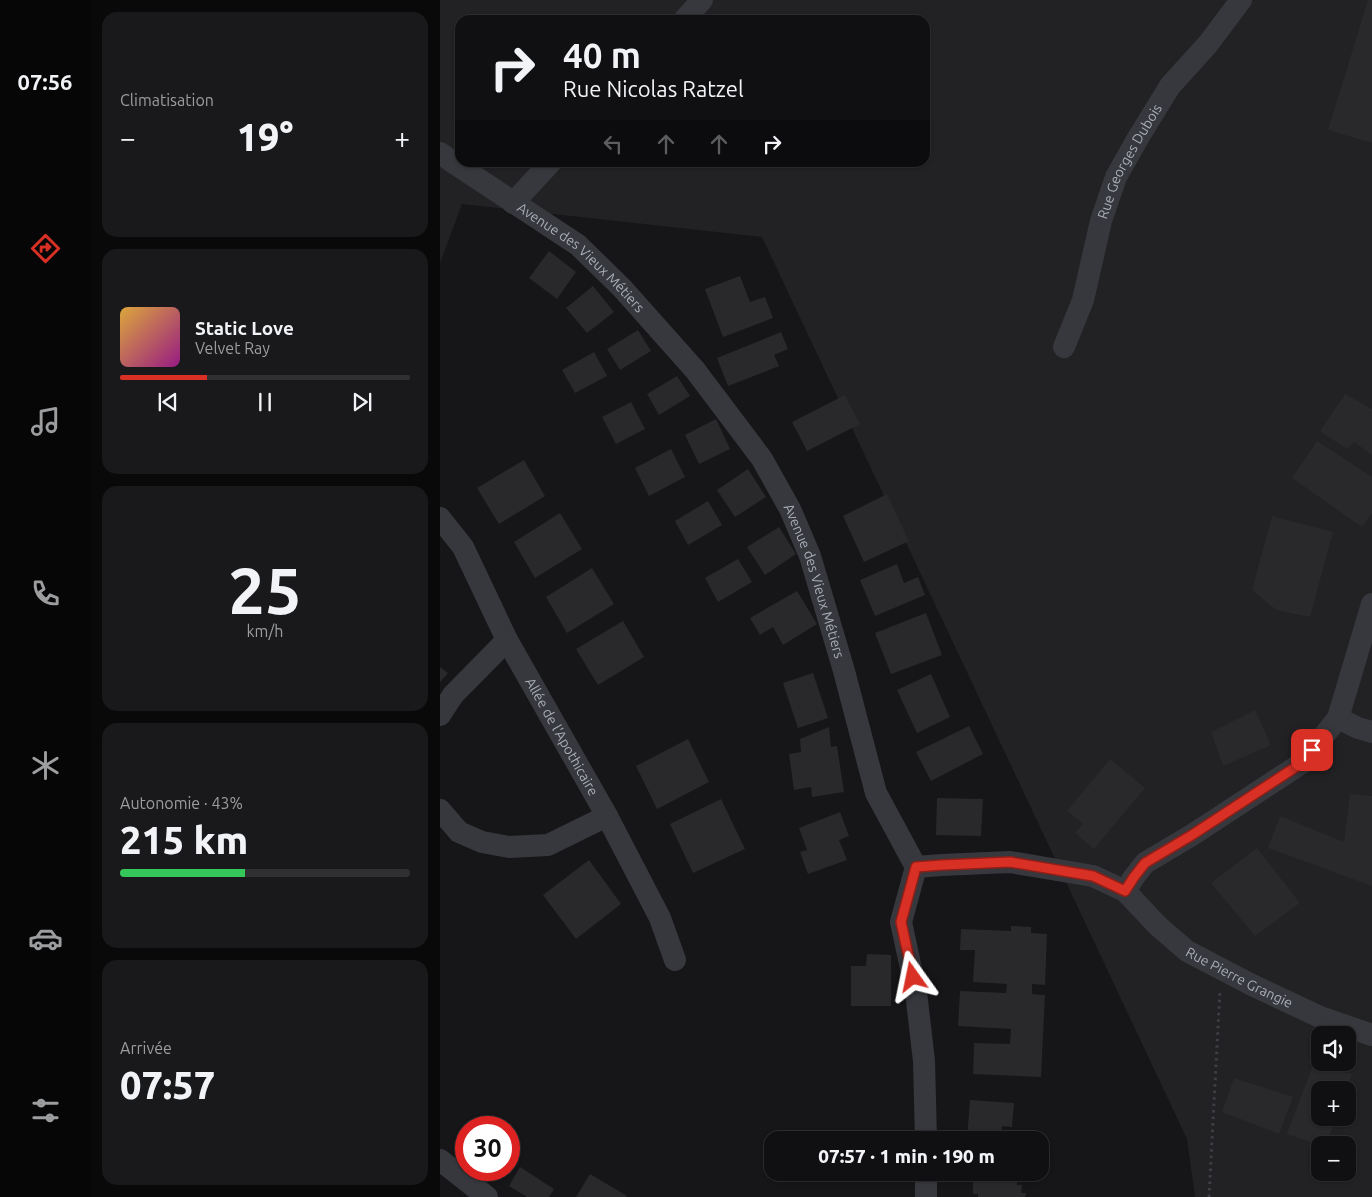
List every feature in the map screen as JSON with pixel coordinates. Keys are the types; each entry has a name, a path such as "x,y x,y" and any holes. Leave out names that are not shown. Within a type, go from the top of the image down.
{"street":[{"path":"688,15 702,0"},
{"name":"Rue Georges Dubois","path":"1064,347 1083,300 1101,221 1116,177 1170,86 1208,44 1241,0"},
{"name":"Avenue des Vieux Métiers","path":"444,164 514,203 578,245 622,288 695,370 762,459 790,509 810,556 844,671 876,793 916,867"},
{"path":"514,203 546,167"},
{"name":"Allée de l'Apothicaire","path":"440,518 463,547 506,640 608,816 660,918 675,960"},
{"path":"926,1131 924,1061 916,992 901,922 916,867 1010,862 1093,876 1125,891 1145,863 1192,835 1302,763 1338,718 1372,604"},
{"path":"440,715 453,695 506,640"},
{"path":"1338,718 1358,728 1372,732"},
{"path":"440,810 459,832 482,842 509,847 548,845 608,816"},
{"name":"Rue Pierre Grangie","path":"1125,891 1158,926 1186,951 1320,1017 1372,1035"},
{"path":"440,1160 487,1197"},
{"path":"926,1181 926,1197"}],"path":[{"path":"1209,1197 1221,969"}],"shaded area":[{"path":"440,0 1372,0 1372,1197 1195,1197 1187,1139 762,237 462,204 440,263"}],"building":[{"path":"1368,0 1372,0 1372,143 1328,130"},
{"path":"549,251 576,272 557,299 529,278"},
{"path":"740,276 750,302 765,297 773,318 723,337 705,289"},
{"path":"593,286 614,312 587,333 566,308"},
{"path":"638,330 651,351 620,370 607,349"},
{"path":"781,332 788,349 774,355 779,366 728,386 717,358"},
{"path":"594,352 607,376 575,393 562,370"},
{"path":"677,376 690,396 659,415 647,394"},
{"path":"1345,394 1372,409 1372,455 1354,442 1347,449 1320,431"},
{"path":"845,395 860,424 807,451 792,422"},
{"path":"631,402 645,429 616,444 602,417"},
{"path":"716,419 730,449 699,464 685,435"},
{"path":"1317,441 1372,477 1372,513 1362,527 1292,478"},
{"path":"671,449 685,477 649,496 635,468"},
{"path":"524,460 545,496 499,524 477,488"},
{"path":"748,469 766,497 735,517 717,490"},
{"path":"887,494 909,541 864,562 843,516"},
{"path":"708,501 722,525 688,545 675,521"},
{"path":"560,513 582,549 535,578 514,542"},
{"path":"1272,516 1333,532 1310,617 1276,610 1252,590"},
{"path":"779,527 796,554 765,575 747,547"},
{"path":"738,559 752,582 718,602 705,578"},
{"path":"897,564 904,583 918,577 925,595 875,616 860,580"},
{"path":"592,568 614,604 567,633 546,597"},
{"path":"797,591 817,624 783,645 773,627 760,635 750,618"},
{"path":"926,613 942,655 891,674 875,633"},
{"path":"623,621 644,657 598,685 576,649"},
{"path":"440,667 448,673 440,682"},
{"path":"813,673 828,718 798,728 783,683"},
{"path":"931,674 950,717 917,733 897,690"},
{"path":"1255,710 1271,745 1223,766 1211,732"},
{"path":"969,726 983,754 931,781 916,752"},
{"path":"829,727 831,747 837,746 844,792 812,797 811,787 794,790 789,754 801,752 800,739"},
{"path":"688,739 709,782 657,809 636,766"},
{"path":"1110,759 1145,788 1094,849 1075,833 1083,824 1067,811"},
{"path":"1350,794 1372,796 1372,886 1268,848 1280,816 1344,842"},
{"path":"937,798 983,799 981,836 936,835"},
{"path":"721,799 745,849 693,873 670,824"},
{"path":"840,812 849,836 839,840 847,860 808,874 800,852 807,850 799,828"},
{"path":"1257,848 1300,903 1255,936 1211,883"},
{"path":"589,860 621,904 576,939 543,895"},
{"path":"1011,926 1031,927 1031,933 1047,934 1045,985 1032,984 1032,994 1045,995 1041,1077 973,1074 974,1043 1010,1044 1011,1029 958,1026 960,991 1006,993 1007,984 973,982 975,950 960,950 961,929 1011,931"},
{"path":"867,954 891,955 891,1006 851,1006 851,966 866,966"},
{"path":"1311,1070 1342,1071 1352,1074 1349,1081 1311,1081 1311,1126 1333,1126 1329,1136 1311,1136 1311,1142 1287,1134"},
{"path":"1234,1078 1293,1097 1279,1134 1222,1112"},
{"path":"970,1100 1014,1103 1012,1127 1002,1126 1002,1131 968,1131"},
{"path":"520,1167 554,1189 549,1197 527,1197 509,1186 512,1181 520,1181"},
{"path":"590,1174 627,1196 576,1197"},
{"path":"968,1181 1017,1181 1017,1185 1022,1185 1021,1193 1026,1193 1025,1197 978,1197 978,1194 973,1194 973,1182"}],"route":[{"path":"913,977 901,922 916,867 1010,862 1093,876 1125,891 1145,863 1192,835 1302,763 1312,750"}]}
